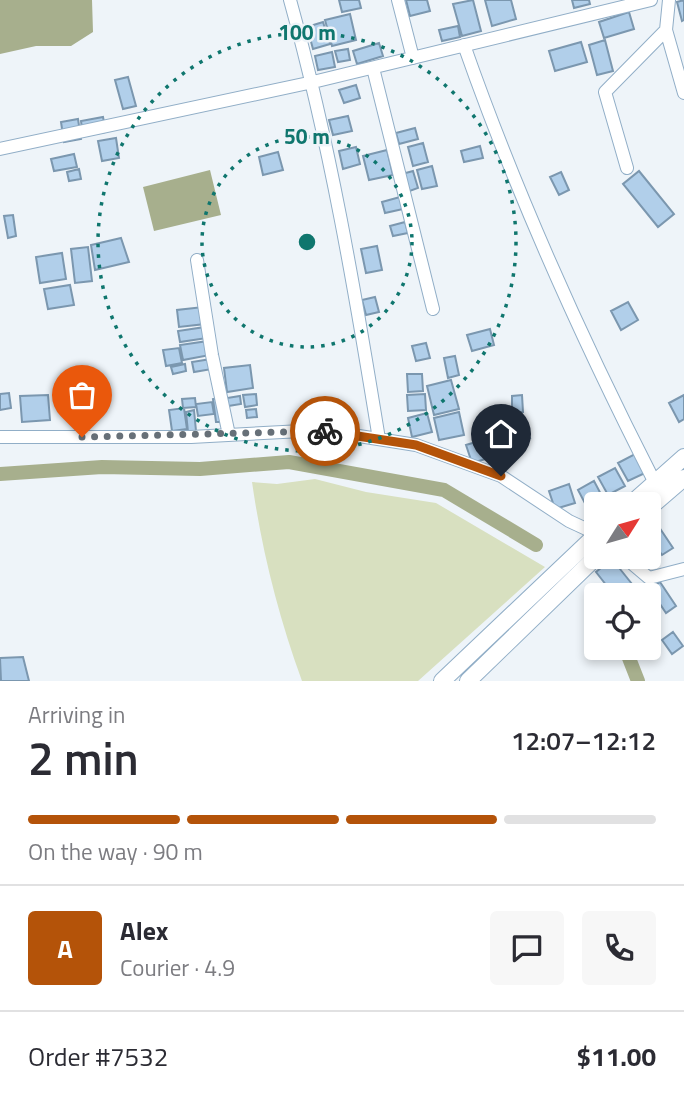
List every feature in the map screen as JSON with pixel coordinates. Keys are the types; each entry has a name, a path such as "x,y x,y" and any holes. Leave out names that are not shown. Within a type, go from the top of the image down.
{"main road":[{"path":"645,492 684,457"},
{"path":"662,497 684,478"},
{"path":"442,681 584,546"},
{"path":"468,681 584,569"}],"street":[{"path":"290,0 313,82 353,278 379,439"},
{"path":"398,0 413,58"},
{"path":"0,149 313,82 651,0"},
{"path":"669,0 666,30 684,93"},
{"path":"627,168 605,92 666,30"},
{"path":"464,45 494,129 547,261 655,483"},
{"path":"373,68 433,309"},
{"path":"197,260 212,355 229,435"},
{"path":"0,437 229,435 321,430 379,439 416,445 501,476 584,528"},
{"path":"638,569 649,578 684,569"}],"shaded area":[{"path":"0,0 92,0 93,32 71,46 36,46 0,54"},
{"path":"210,170 221,215 154,231 143,187"},
{"path":"315,479 366,492 436,503 545,567 418,681 302,681 272,583 252,482 277,484"}],"building":[{"path":"339,0 359,0 361,8 342,12"},
{"path":"406,0 427,0 430,11 410,16"},
{"path":"473,0 481,31 462,36 453,4"},
{"path":"485,0 511,0 516,19 492,26"},
{"path":"572,0 589,0 590,4 574,8"},
{"path":"684,0 684,20 682,21 677,2"},
{"path":"629,12 634,29 604,38 599,22"},
{"path":"350,14 356,40 332,46 325,20"},
{"path":"323,22 330,44 313,49 307,27"},
{"path":"458,26 460,37 442,41 439,30"},
{"path":"605,40 613,71 597,75 589,45"},
{"path":"581,42 587,62 555,71 549,51"},
{"path":"379,43 383,56 357,64 353,51"},
{"path":"348,49 350,60 338,62 335,51"},
{"path":"332,52 335,67 318,70 315,56"},
{"path":"128,77 136,106 123,109 115,80"},
{"path":"356,85 360,98 344,103 339,90"},
{"path":"348,116 352,131 333,135 329,120"},
{"path":"103,117 106,132 83,136 81,121"},
{"path":"78,119 81,139 64,142 61,122"},
{"path":"415,128 418,139 399,144 396,133"},
{"path":"116,138 119,158 102,161 98,141"},
{"path":"423,143 428,162 413,166 408,147"},
{"path":"480,146 483,158 464,162 461,151"},
{"path":"356,147 360,164 343,169 339,151"},
{"path":"387,150 393,175 369,180 363,156"},
{"path":"278,152 283,170 263,175 259,157"},
{"path":"74,154 77,167 54,171 51,159"},
{"path":"432,166 437,186 422,189 417,170"},
{"path":"79,169 81,179 69,181 67,172"},
{"path":"413,171 418,188 407,192 402,174"},
{"path":"639,171 674,214 658,227 623,184"},
{"path":"561,172 569,190 559,195 550,177"},
{"path":"400,197 403,209 385,213 382,202"},
{"path":"13,215 16,236 8,238 4,216"},
{"path":"405,222 408,233 393,236 390,226"},
{"path":"121,238 129,262 95,270 91,245"},
{"path":"377,246 382,270 366,273 361,249"},
{"path":"88,247 92,281 75,283 71,249"},
{"path":"62,253 66,279 40,283 36,257"},
{"path":"70,285 74,305 48,309 44,289"},
{"path":"375,297 379,312 366,315 362,300"},
{"path":"628,302 638,320 621,330 611,311"},
{"path":"203,307 205,324 179,327 177,310"},
{"path":"205,327 207,338 180,342 178,331"},
{"path":"490,329 494,345 472,351 467,335"},
{"path":"208,341 210,355 183,360 180,345"},
{"path":"426,343 430,358 416,361 412,346"},
{"path":"179,348 182,363 166,366 163,350"},
{"path":"455,356 459,375 448,378 444,358"},
{"path":"211,359 212,369 194,372 192,362"},
{"path":"185,364 186,371 173,374 171,367"},
{"path":"250,365 253,388 227,392 224,368"},
{"path":"407,374 422,374 423,391 408,392"},
{"path":"451,380 459,409 434,415 427,386"},
{"path":"9,393 11,408 0,410 0,394"},
{"path":"256,394 257,405 245,407 243,395"},
{"path":"425,394 426,410 408,411 407,395"},
{"path":"48,395 50,420 22,422 20,396"},
{"path":"522,395 523,412 512,412 512,396"},
{"path":"684,395 684,419 679,422 669,403"},
{"path":"240,396 241,404 228,406 227,398"},
{"path":"195,398 196,407 183,408 182,399"},
{"path":"221,398 224,422 216,422 213,399"},
{"path":"212,402 214,414 198,416 196,404"},
{"path":"184,408 187,429 172,431 169,410"},
{"path":"256,409 257,417 247,418 246,410"},
{"path":"194,410 196,431 188,432 186,412"},
{"path":"459,412 464,435 439,440 434,418"},
{"path":"427,413 432,432 412,437 408,418"},
{"path":"520,420 530,438 519,444 509,426"},
{"path":"486,439 492,457 472,463 466,445"},
{"path":"635,454 645,473 628,481 618,463"},
{"path":"615,468 625,486 614,492 606,492 598,477"},
{"path":"594,481 600,492 584,492 584,501 578,490"},
{"path":"569,484 575,503 555,509 549,491"},
{"path":"662,532 673,548 662,555"},
{"path":"600,569 620,569 631,583 605,583 596,572"},
{"path":"661,584 676,606 666,613 661,606"},
{"path":"673,632 683,646 672,654 662,640"},
{"path":"23,657 29,681 1,681 0,658"}],"waterway":[{"path":"0,474 102,467 200,469 289,462 444,490 536,545"},
{"path":"630,660 638,681"}],"way so far":[{"path":"82,437 191,437 325,431"}],"route":[{"path":"325,431 416,445 501,476"}]}
